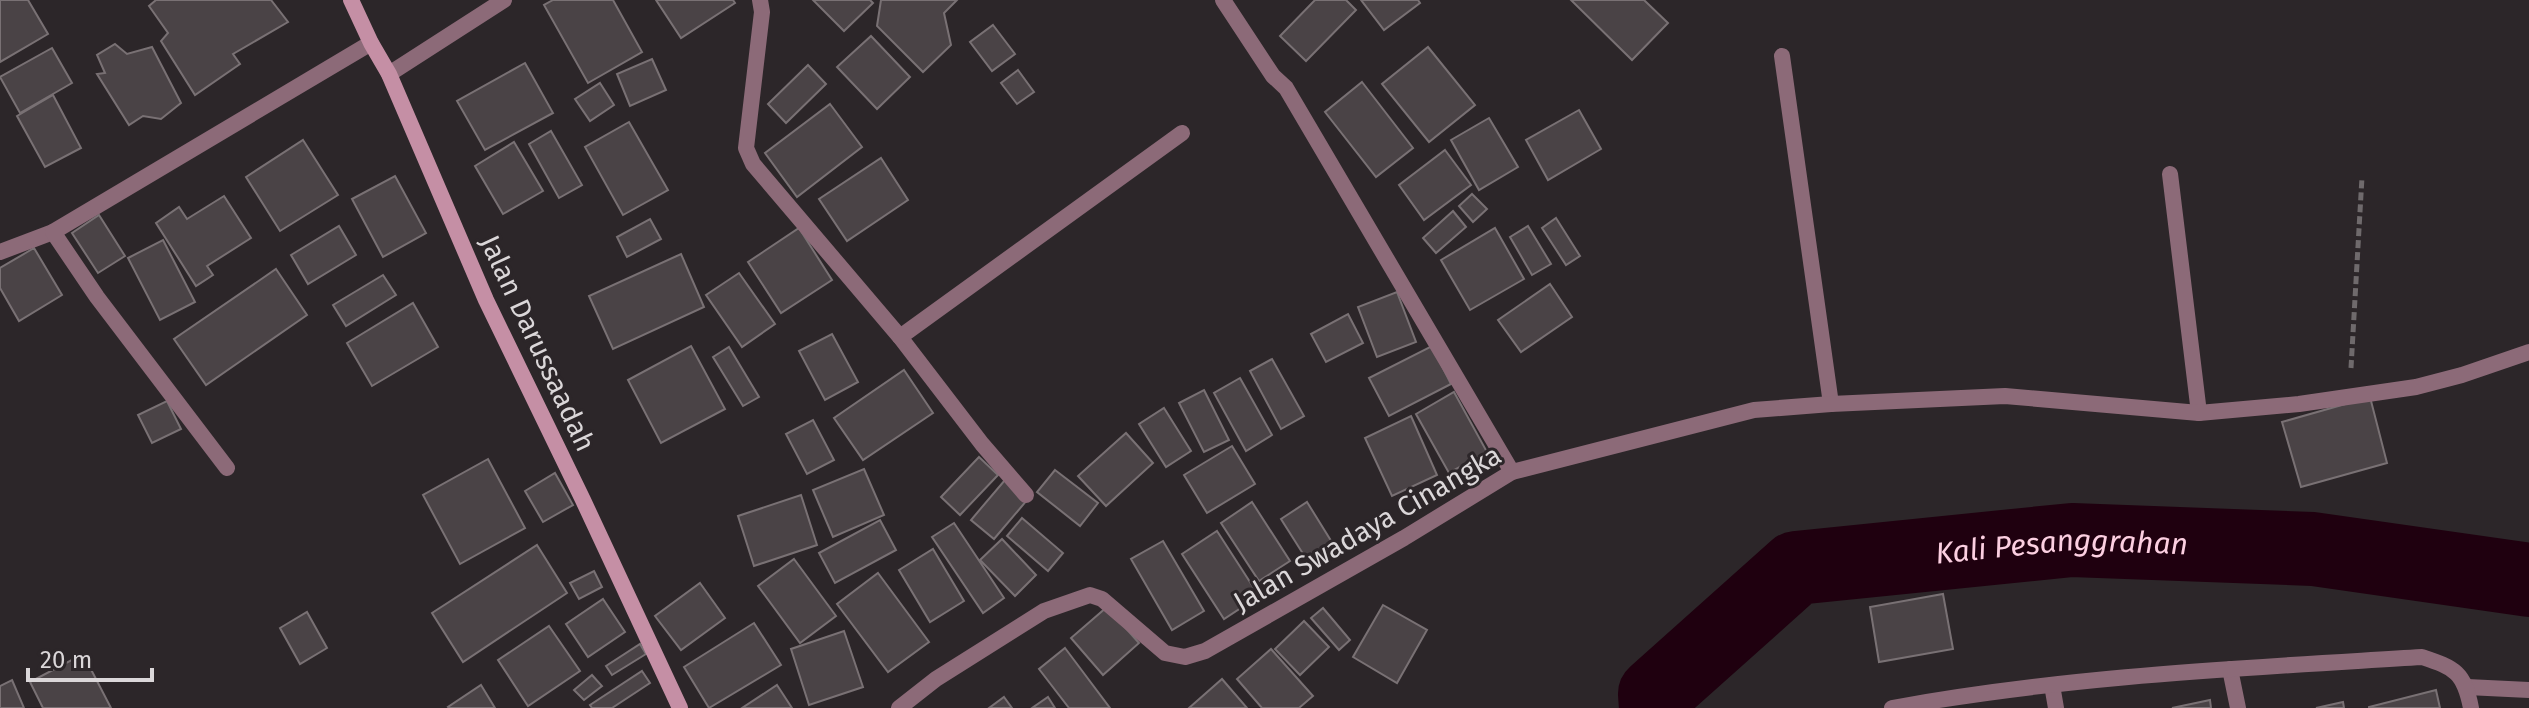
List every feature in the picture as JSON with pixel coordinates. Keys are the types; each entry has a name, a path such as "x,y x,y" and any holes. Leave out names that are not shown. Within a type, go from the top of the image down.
{"street":[{"name":"Jalan Darussaadah","path":"351,0 389,74 486,300 680,708"},
{"path":"389,74 504,0"},
{"path":"760,0 762,12 746,148 753,164 900,337 982,444 1026,495"},
{"path":"1223,0 1273,76 1286,88 1512,472"},
{"path":"0,252 53,232 371,43"},
{"path":"1782,56 1831,404"},
{"path":"900,337 1182,133"},
{"path":"2170,174 2199,413"},
{"path":"53,232 97,297 227,468"},
{"name":"Jalan Swadaya Cinangka","path":"899,708 936,679 1044,611 1090,595 1102,599 1165,653 1185,657 1205,651 1404,538 1512,472 1754,410 2005,396 2199,413 2416,387 2529,352"},
{"path":"1898,707 2052,685 2230,669 2422,657 2451,666 2467,687 2471,708"},
{"path":"2230,669 2238,708"},
{"path":"2052,685 2056,708"},
{"path":"2467,687 2529,690"}],"path":[{"path":"2350,397 2362,177"}],"building":[{"path":"0,0 28,0 48,34 0,62"},
{"path":"156,0 271,0 288,22 233,54 240,64 195,95 161,41 168,33 149,6"},
{"path":"553,0 613,0 642,52 588,83 544,5"},
{"path":"656,0 733,0 735,3 681,38"},
{"path":"813,0 870,0 873,3 844,31"},
{"path":"881,0 957,0 944,13 951,45 923,72 877,26"},
{"path":"1315,0 1346,0 1356,10 1306,61 1280,36"},
{"path":"1361,0 1418,0 1420,3 1384,30"},
{"path":"1571,0 1644,0 1668,23 1632,60"},
{"path":"993,25 1015,54 992,71 970,42"},
{"path":"871,36 910,77 877,109 837,67"},
{"path":"115,44 127,54 152,47 181,103 161,119 143,116 129,125 97,74 105,73 97,55"},
{"path":"1428,47 1475,105 1429,142 1382,84"},
{"path":"52,48 72,83 20,113 0,77"},
{"path":"652,59 666,90 630,106 617,74"},
{"path":"525,63 553,113 485,150 457,101"},
{"path":"808,65 826,84 786,123 768,104"},
{"path":"1018,70 1034,92 1017,104 1001,83"},
{"path":"1362,82 1413,148 1376,177 1325,112"},
{"path":"600,83 614,105 590,121 575,99"},
{"path":"53,95 81,148 45,167 17,116"},
{"path":"830,104 862,147 797,197 765,153"},
{"path":"1579,110 1601,149 1548,180 1526,140"},
{"path":"1489,118 1518,167 1479,190 1451,140"},
{"path":"629,122 668,190 623,215 585,147"},
{"path":"551,131 582,185 559,198 529,144"},
{"path":"303,140 338,195 280,231 246,177"},
{"path":"514,142 543,191 503,214 475,166"},
{"path":"1445,150 1471,185 1424,220 1399,185"},
{"path":"881,158 908,200 847,241 819,199"},
{"path":"395,176 426,233 383,257 352,199"},
{"path":"1472,194 1487,209 1473,222 1459,206"},
{"path":"224,196 251,238 207,266 213,275 196,286 156,223 179,207 187,219"},
{"path":"1453,211 1466,227 1436,253 1423,238"},
{"path":"99,215 125,256 98,273 72,233"},
{"path":"1556,218 1580,256 1566,265 1542,228"},
{"path":"650,219 661,239 627,257 617,237"},
{"path":"339,226 356,255 308,284 291,255"},
{"path":"1528,226 1551,264 1532,275 1510,237"},
{"path":"799,228 832,280 781,313 748,262"},
{"path":"1495,228 1524,279 1470,310 1441,260"},
{"path":"163,240 195,302 160,320 128,258"},
{"path":"34,248 62,295 19,321 0,288 0,268"},
{"path":"681,254 704,307 613,349 589,296"},
{"path":"276,269 307,315 206,385 174,339"},
{"path":"739,273 775,324 742,347 706,295"},
{"path":"383,275 396,295 346,326 333,305"},
{"path":"1550,284 1572,317 1521,352 1498,320"},
{"path":"1397,292 1416,342 1377,357 1358,307"},
{"path":"413,303 438,347 372,386 347,343"},
{"path":"1348,314 1363,343 1326,362 1311,334"},
{"path":"832,334 858,382 825,400 799,351"},
{"path":"691,346 725,409 661,443 628,380"},
{"path":"1432,346 1451,384 1389,416 1369,378"},
{"path":"729,347 759,397 743,406 713,357"},
{"path":"1272,359 1304,416 1281,429 1250,371"},
{"path":"904,370 933,413 863,460 834,418"},
{"path":"1240,378 1272,435 1246,451 1214,393"},
{"path":"1204,390 1229,440 1204,452 1179,403"},
{"path":"1454,392 1487,452 1449,473 1416,414"},
{"path":"2370,397 2387,463 2301,487 2282,422"},
{"path":"167,401 181,429 152,443 138,415"},
{"path":"1164,408 1191,451 1166,467 1139,424"},
{"path":"1411,416 1437,475 1392,496 1365,438"},
{"path":"813,420 834,460 807,474 786,434"},
{"path":"1126,433 1153,463 1106,506 1078,476"},
{"path":"1232,446 1255,484 1207,513 1184,475"},
{"path":"979,457 998,475 960,515 941,497"},
{"path":"488,459 525,528 460,564 423,495"},
{"path":"864,469 884,515 833,537 813,490"},
{"path":"1055,470 1098,503 1080,526 1037,492"},
{"path":"555,473 573,505 543,522 525,491"},
{"path":"1005,480 1028,499 994,539 971,520"},
{"path":"801,495 817,545 754,566 738,516"},
{"path":"1252,502 1290,561 1259,581 1221,523"},
{"path":"1307,502 1338,552 1312,568 1281,519"},
{"path":"1022,518 1063,553 1048,571 1007,536"},
{"path":"880,520 896,550 835,583 819,553"},
{"path":"954,523 1004,598 983,613 932,537"},
{"path":"1217,531 1259,596 1224,619 1182,554"},
{"path":"1002,539 1036,575 1015,596 980,560"},
{"path":"1163,541 1204,611 1172,630 1131,559"},
{"path":"537,545 567,593 463,662 432,613"},
{"path":"933,549 964,601 930,622 899,570"},
{"path":"794,559 836,616 800,643 758,586"},
{"path":"594,571 602,587 579,599 570,583"},
{"path":"878,573 929,642 888,672 837,604"},
{"path":"700,583 725,618 681,650 655,616"},
{"path":"1943,594 1953,649 1879,662 1870,607"},
{"path":"603,599 625,632 588,657 566,624"},
{"path":"1383,605 1427,630 1397,683 1353,657"},
{"path":"1107,607 1139,643 1103,675 1071,638"},
{"path":"1323,608 1350,640 1339,650 1311,618"},
{"path":"307,612 327,648 300,664 280,628"},
{"path":"1304,621 1329,647 1300,675 1275,649"},
{"path":"754,623 781,665 709,708 684,667"},
{"path":"549,626 580,671 528,706 498,660"},
{"path":"844,631 863,687 809,705 791,649"},
{"path":"640,644 646,654 612,675 606,666"},
{"path":"1065,648 1110,708 1069,708 1039,669"},
{"path":"1271,649 1313,696 1299,708 1262,708 1237,679"},
{"path":"83,654 111,708 43,708 30,682"},
{"path":"642,671 650,683 612,708 592,708 590,705"},
{"path":"592,675 602,686 584,700 574,690"},
{"path":"1222,679 1247,708 1189,708"},
{"path":"12,680 24,708 0,708 0,686"},
{"path":"481,685 495,708 448,707"},
{"path":"777,685 792,708 742,708"},
{"path":"2436,690 2440,708 2369,708 2369,707"},
{"path":"1004,697 1012,708 989,708"},
{"path":"1048,697 1055,708 1032,708"},
{"path":"2210,700 2211,708 2172,708"},
{"path":"2343,702 2344,708 2316,708"}],"waterway":[{"name":"Kali Pesanggrahan","path":"1656,708 1655,694 1796,568 2072,540 2313,549 2529,580"}]}
